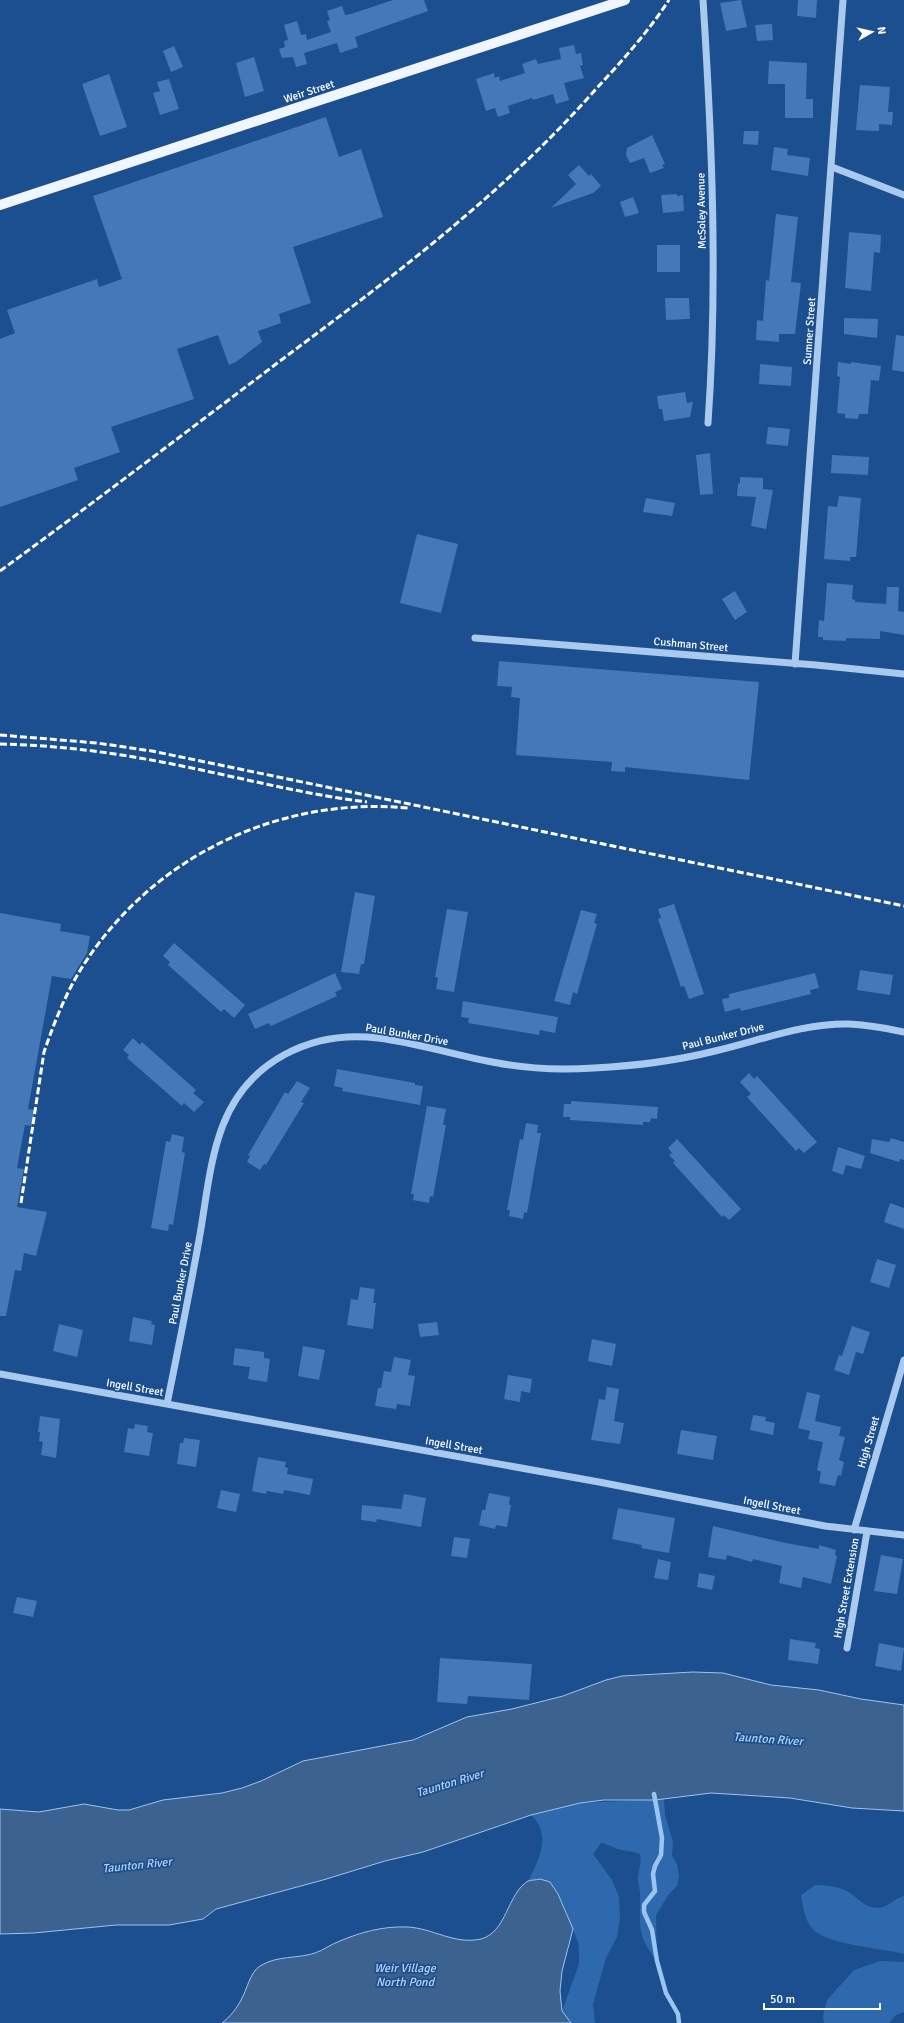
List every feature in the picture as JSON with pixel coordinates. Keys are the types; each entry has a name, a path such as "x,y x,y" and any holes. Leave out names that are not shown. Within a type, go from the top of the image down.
{"main road":[{"name":"Weir Street","path":"0,205 625,0"}],"street":[{"name":"McSoley Avenue","path":"703,0 712,223 712,356 708,422"},
{"name":"Sumner Street","path":"795,664 843,0"},
{"path":"832,167 904,195"},
{"name":"Cushman Street","path":"475,638 904,674"},
{"name":"Paul Bunker Drive","path":"167,1404 191,1286 214,1153 223,1125 245,1087 259,1071 287,1052 320,1040 357,1037 399,1042 501,1064 545,1068 593,1068 639,1064 690,1056 782,1033 826,1026 862,1025 904,1032"},
{"name":"High Street","path":"854,1530 904,1360"},
{"name":"Ingell Street","path":"0,1374 854,1530 904,1535"},
{"name":"High Street Extension","path":"847,1648 867,1532"}],"shaded area":[{"path":"664,1799 665,1815 673,1842 672,1856 677,1864 679,1876 677,1886 669,1894 656,1915 657,1961 642,1936 638,1879 641,1860 640,1854 621,1850 601,1843 593,1854 612,1880 619,1897 620,1918 617,1937 606,1958 593,2004 595,2023 571,2023 562,2011 579,1964 579,1945 566,1911 558,1894 550,1882 540,1879 528,1881 542,1847 541,1830 531,1815 580,1803"},
{"path":"815,1885 830,1886 845,1890 865,1904 874,1908 883,1907 904,1896 904,1954 840,1942 818,1933 811,1927 807,1920 801,1895"},
{"path":"880,1961 904,1962 904,2012 896,2015 889,2023 824,2023 823,2016 827,2000 854,1970"}],"water":[{"name":"Taunton River","path":"693,1672 723,1673 771,1685 819,1690 861,1699 904,1705 904,1811 852,1808 790,1798 711,1793 655,1800 604,1800 580,1803 531,1815 423,1852 385,1861 323,1880 216,1909 203,1919 169,1925 116,1925 34,1933 0,1934 0,1809 39,1812 84,1804 118,1810 129,1810 163,1800 222,1793 261,1781 303,1761 413,1740 467,1717 512,1709 563,1696 606,1680 622,1676"},
{"name":"Weir Village North Pond","path":"540,1879 550,1882 558,1894 573,1929 562,1971 560,1991 562,2011 571,2023 222,2023 237,2006 254,1972 260,1966 274,1960 315,1953 337,1942 373,1930 407,1927 426,1930 462,1940 481,1939 490,1935 496,1929 521,1887 528,1881"}],"building":[{"path":"393,0 424,0 428,11 355,37 358,47 340,53 337,43 304,53 307,64 296,67 293,57 282,58 279,49 285,47 284,41 288,40 284,25 297,21 301,35 306,34 307,40 331,32 327,21 330,20 327,11 342,6 345,15 351,14"},
{"path":"741,0 747,27 726,31 720,3"},
{"path":"798,0 817,0 816,18 797,16"},
{"path":"772,24 773,40 757,41 755,25"},
{"path":"574,45 576,54 581,53 583,65 580,66 584,78 564,83 569,100 556,104 553,94 533,100 532,98 508,106 510,113 498,117 495,108 486,111 476,79 494,73 495,78 499,76 500,81 525,73 522,64 536,59 538,64 561,59 559,48"},
{"path":"174,46 183,67 171,72 163,51"},
{"path":"254,57 264,91 245,97 236,63"},
{"path":"769,61 807,63 806,99 813,99 813,118 785,118 785,84 768,84"},
{"path":"109,74 127,127 100,136 82,84"},
{"path":"169,79 179,109 160,115 153,93 160,91 157,82"},
{"path":"860,85 890,87 888,112 893,112 892,125 879,124 879,131 856,130"},
{"path":"326,117 339,157 361,149 383,217 293,247 311,303 279,314 281,323 258,331 262,342 236,362 229,365 218,335 177,349 194,399 111,427 120,452 74,468 78,480 0,507 0,339 15,333 7,310 97,279 99,287 122,279 93,196"},
{"path":"744,131 759,131 758,145 743,144"},
{"path":"652,135 665,164 662,165 664,168 650,173 644,158 630,163 626,155 627,148"},
{"path":"774,147 788,149 787,155 810,158 808,176 771,170"},
{"path":"579,165 589,176 591,174 601,186 593,193 551,208 576,184 568,175"},
{"path":"677,194 677,196 683,195 684,211 663,213 661,195"},
{"path":"633,197 639,213 625,217 620,202"},
{"path":"776,214 798,217 791,282 801,283 795,334 779,334 779,342 756,340 757,320 763,321 766,280 769,281"},
{"path":"849,232 881,235 880,253 874,252 871,291 845,288"},
{"path":"657,245 680,245 680,272 657,272"},
{"path":"665,298 689,298 690,319 666,320"},
{"path":"844,318 878,319 877,338 844,334"},
{"path":"896,335 904,336 904,372 892,370"},
{"path":"838,362 851,364 851,362 881,366 879,381 871,380 868,414 859,414 858,419 845,418 845,414 837,413 840,377 837,376"},
{"path":"760,364 792,367 791,386 759,384"},
{"path":"685,392 687,403 693,402 690,417 664,421 662,409 659,409 657,396"},
{"path":"768,427 790,429 788,446 766,444"},
{"path":"710,453 713,494 700,495 696,455"},
{"path":"832,455 869,457 868,475 831,473"},
{"path":"740,477 763,478 763,489 773,490 766,529 751,526 756,497 737,496"},
{"path":"839,496 861,498 856,557 850,557 850,561 824,559 828,506 837,507"},
{"path":"646,498 675,503 672,516 643,512"},
{"path":"417,534 458,544 441,613 400,603"},
{"path":"827,583 853,585 852,599 855,600 855,602 886,604 887,587 899,587 898,611 904,612 904,635 880,631 880,639 846,638 846,641 823,640 823,637 818,637 819,620 824,621"},
{"path":"735,591 747,612 735,620 722,599"},
{"path":"499,661 759,682 749,780 625,767 625,772 611,771 612,762 516,755 520,698 511,697 512,687 497,686"},
{"path":"355,892 375,896 364,964 361,964 359,974 341,972"},
{"path":"674,904 704,994 689,999 684,986 681,987 658,919 661,918 658,909"},
{"path":"447,909 468,912 454,992 436,989 438,978 435,977"},
{"path":"581,910 597,914 594,923 597,924 577,994 573,992 570,1005 554,1001"},
{"path":"0,913 61,924 60,931 90,936 87,953 71,979 52,976 28,1109 35,1110 32,1126 25,1125 17,1168 24,1169 17,1207 47,1212 36,1256 24,1253 21,1271 15,1270 6,1316 0,1316"},
{"path":"174,943 245,1005 234,1018 224,1009 221,1012 168,965 170,962 163,956"},
{"path":"860,970 893,975 890,995 857,990"},
{"path":"335,973 342,989 335,992 337,996 271,1026 269,1023 255,1029 248,1014"},
{"path":"815,973 819,988 810,990 811,994 741,1011 740,1008 725,1012 722,999 729,998 729,994"},
{"path":"463,1001 558,1017 555,1033 540,1030 539,1035 468,1023 469,1018 461,1017"},
{"path":"133,1038 140,1045 142,1042 196,1090 193,1093 204,1102 194,1112 184,1103 182,1106 127,1058 129,1055 123,1050"},
{"path":"337,1069 415,1083 415,1085 423,1086 420,1105 342,1091 343,1088 334,1086"},
{"path":"749,1073 754,1079 757,1076 817,1142 804,1153 799,1148 796,1151 747,1097 751,1094 740,1082"},
{"path":"297,1081 310,1088 301,1102 304,1103 266,1165 264,1164 260,1170 247,1162 250,1156 248,1155 285,1092 288,1094"},
{"path":"571,1101 658,1107 657,1119 651,1118 650,1122 643,1122 643,1125 570,1120 570,1117 563,1117 564,1104 571,1104"},
{"path":"427,1106 446,1109 443,1125 446,1125 433,1197 430,1196 429,1203 413,1200 414,1194 411,1194"},
{"path":"526,1123 538,1125 537,1133 541,1133 527,1213 524,1212 523,1219 509,1216 510,1210 507,1210 520,1139 523,1140"},
{"path":"172,1134 184,1137 182,1152 185,1153 173,1225 169,1224 168,1231 151,1228 166,1141 170,1142"},
{"path":"891,1138 904,1142 904,1160 900,1159 899,1162 870,1153 872,1139 889,1142"},
{"path":"677,1139 741,1209 729,1220 724,1215 722,1217 673,1163 675,1161 669,1155 672,1153 668,1148"},
{"path":"838,1147 865,1156 861,1169 846,1165 843,1175 832,1171"},
{"path":"890,1203 904,1208 904,1229 884,1222"},
{"path":"877,1259 896,1265 889,1288 870,1282"},
{"path":"360,1287 375,1289 373,1303 376,1303 373,1329 347,1325 351,1299 358,1300"},
{"path":"133,1317 152,1321 151,1324 155,1325 152,1345 129,1341"},
{"path":"437,1322 439,1335 420,1337 418,1324"},
{"path":"59,1324 83,1330 77,1357 53,1351"},
{"path":"852,1326 870,1332 863,1354 856,1352 849,1375 834,1370 839,1355 842,1356"},
{"path":"592,1339 616,1344 612,1366 588,1361"},
{"path":"303,1346 325,1350 319,1380 298,1376"},
{"path":"235,1348 264,1352 264,1358 270,1359 267,1382 248,1379 250,1367 233,1365"},
{"path":"394,1357 411,1360 408,1375 415,1376 410,1406 397,1404 396,1409 375,1406 378,1388 381,1388 384,1371 391,1372"},
{"path":"508,1375 532,1379 530,1393 521,1391 520,1402 504,1399"},
{"path":"607,1387 619,1389 614,1421 624,1423 620,1444 591,1440 599,1399 605,1400"},
{"path":"807,1392 820,1395 815,1421 841,1427 839,1436 845,1437 839,1460 844,1462 841,1476 838,1475 835,1486 819,1483 821,1472 817,1470 823,1442 808,1439 810,1431 798,1428"},
{"path":"753,1415 766,1417 765,1421 775,1423 773,1435 750,1430"},
{"path":"40,1416 60,1419 56,1458 41,1455 43,1442 39,1441 40,1432 38,1432"},
{"path":"135,1424 148,1426 147,1432 153,1433 149,1456 124,1452 128,1428 134,1429"},
{"path":"681,1430 717,1436 713,1460 677,1454"},
{"path":"184,1438 200,1440 196,1467 177,1464 180,1443 183,1443"},
{"path":"258,1457 286,1462 285,1467 288,1468 287,1474 313,1479 310,1495 284,1490 283,1494 267,1491 266,1494 252,1491"},
{"path":"221,1490 240,1494 236,1512 217,1508"},
{"path":"489,1493 510,1497 509,1505 511,1505 507,1527 496,1525 495,1529 479,1525 482,1510 485,1510"},
{"path":"404,1494 426,1498 421,1527 377,1519 376,1522 361,1520 362,1505 401,1509"},
{"path":"618,1508 675,1518 669,1553 641,1548 642,1545 612,1539"},
{"path":"713,1526 786,1543 819,1549 819,1545 836,1550 835,1555 837,1556 831,1584 803,1577 801,1588 779,1583 782,1566 753,1559 752,1562 727,1555 726,1560 708,1557"},
{"path":"454,1537 470,1539 467,1558 451,1556"},
{"path":"881,1555 903,1559 897,1594 874,1591"},
{"path":"658,1559 671,1562 668,1580 654,1578"},
{"path":"699,1573 715,1576 712,1590 697,1587"},
{"path":"17,1597 37,1601 33,1617 13,1613"},
{"path":"790,1639 816,1643 815,1648 820,1649 818,1664 788,1660"},
{"path":"879,1643 904,1648 901,1671 875,1666"},
{"path":"440,1658 532,1664 529,1700 468,1696 467,1704 437,1702"}],"waterway":[{"path":"654,1794 662,1838 661,1855 655,1866 653,1874 655,1891 644,1905 644,1912 652,1930 657,1961 666,1993 678,2014 679,2023"}],"railway":[{"path":"0,571 367,296 486,198 561,127 634,46 669,0"},
{"path":"0,735 97,743 152,751 904,906"},
{"path":"0,744 95,751 178,765 286,788 367,802"},
{"path":"21,1203 44,1052 56,1020 81,969 110,929 143,895 181,866 222,842 266,824 312,812 359,807 408,808"}]}
